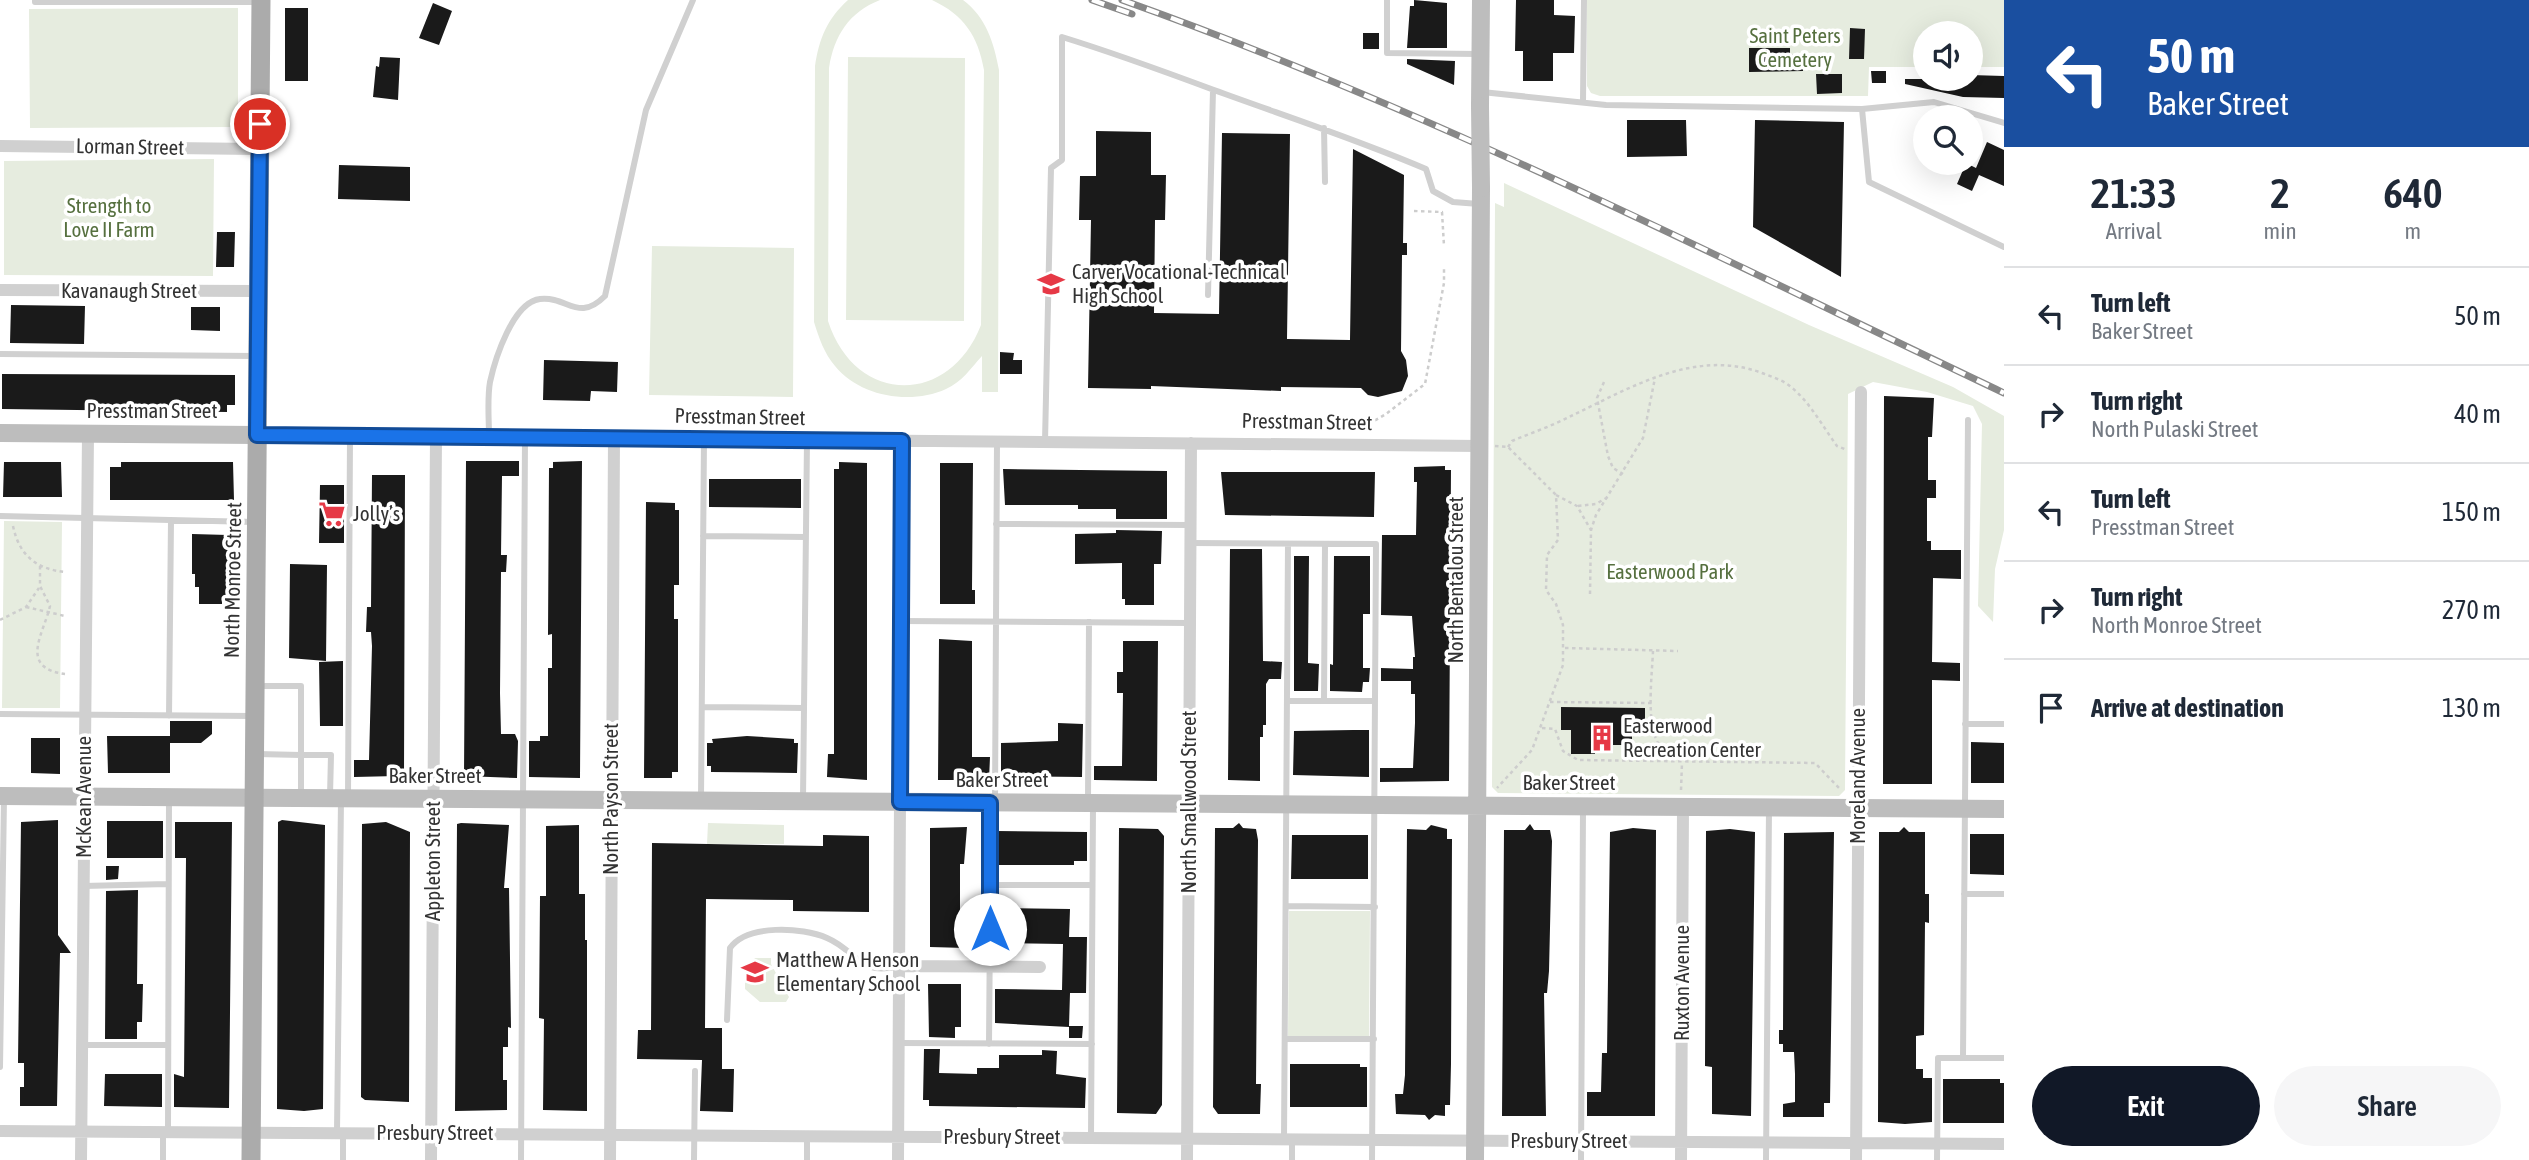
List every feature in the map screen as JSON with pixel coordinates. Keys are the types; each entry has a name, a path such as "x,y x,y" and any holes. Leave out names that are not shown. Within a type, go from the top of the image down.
{"main road":[{"name":"North Monroe Street","path":"251,1160 261,1"}],"street":[{"name":"North Bentalou Street","path":"1475,1160 1477,806 1487,446 1481,196 1481,0"},
{"name":"Lorman Street","path":"0,146 260,149"},
{"name":"Kavanaugh Street","path":"0,290 258,291"},
{"name":"Moreland Avenue","path":"1856,1160 1861,392"},
{"name":"Presstman Street","path":"0,433 1487,446"},
{"name":"McKean Avenue","path":"81,1160 88,434"},
{"name":"Appleton Street","path":"431,1160 436,437"},
{"name":"North Payson Street","path":"610,1160 614,438"},
{"path":"898,1160 902,441"},
{"name":"North Smallwood Street","path":"1186,1160 1191,443"},
{"name":"Baker Street","path":"2,796 1477,806 1583,806 1682,798 1769,807 2004,809"},
{"name":"Ruxton Avenue","path":"1681,1160 1682,798"},
{"path":"899,966 1040,967"},
{"name":"Presbury Street","path":"0,1131 2004,1144"}],"lane":[{"path":"489,437 490,383 520,309 541,299 586,309 605,296 646,110 693,0"},
{"path":"1387,0 1387,53 1481,54"},
{"path":"1583,102 1584,0"},
{"path":"35,1 261,1"},
{"path":"1045,442 1051,168 1062,160 1062,37 1146,63 1213,90 1356,138 1426,169 1433,191 1453,202 1481,196"},
{"path":"1208,295 1213,90"},
{"path":"1480,99 1861,108 1934,102 2004,123"},
{"path":"1861,108 1869,182 2004,247"},
{"path":"1324,128 1325,182"},
{"path":"0,354 258,356"},
{"path":"1963,1058 1968,420"},
{"path":"343,1160 340,1133 339,798 350,436"},
{"path":"521,1160 526,438"},
{"path":"701,801 704,439"},
{"path":"803,801 807,440"},
{"path":"989,1044 997,442"},
{"path":"0,516 257,522"},
{"path":"169,716 172,520"},
{"path":"996,524 1190,525"},
{"path":"703,536 806,537"},
{"path":"1191,543 1376,544 1372,1160"},
{"path":"1288,544 1285,1039 1288,1139 1292,1160"},
{"path":"1324,701 1325,544"},
{"path":"901,621 1190,623"},
{"path":"1089,622 1091,1138"},
{"path":"255,686 301,686 301,798"},
{"path":"1287,701 1374,701"},
{"path":"702,707 804,708"},
{"path":"0,714 255,716"},
{"path":"1965,724 2004,724"},
{"path":"255,754 331,755 339,798"},
{"path":"0,1067 2,796"},
{"path":"163,1160 168,1045 169,797"},
{"path":"1581,1160 1583,806"},
{"path":"1766,1160 1769,807"},
{"path":"83,886 168,884"},
{"path":"990,885 1092,886"},
{"path":"1964,894 2004,894"},
{"path":"1286,906 1375,907"},
{"path":"727,1020 730,948 735,941 754,931 814,934 838,944 855,959 873,969 899,966"},
{"path":"1285,1039 1374,1040"},
{"path":"898,1043 1091,1044"},
{"path":"82,1045 168,1045"},
{"path":"1937,1160 1938,1058 2004,1058"},
{"path":"694,1160 695,1071"},
{"path":"807,1136 807,1160"}],"path":[{"path":"1414,211 1441,212 1444,246"},
{"path":"1369,424 1424,384 1444,283 1444,266"},
{"path":"1507,447 1511,441 1569,417 1598,400 1655,378 1691,366 1740,366 1790,386 1837,446 1860,452"},
{"path":"1590,594 1591,530 1643,438 1655,378"},
{"path":"1604,382 1598,400 1610,463 1624,474"},
{"path":"1487,446 1507,447 1556,495 1577,506 1591,530"},
{"path":"1497,788 1532,750 1563,666 1563,625 1556,604 1546,590 1547,555 1558,540 1556,495"},
{"path":"1577,506 1596,504 1608,497"},
{"path":"11,516 20,548 40,566 65,572"},
{"path":"40,566 40,586 50,606 40,631 39,657 49,672 65,674"},
{"path":"0,620 26,607 40,586"},
{"path":"26,607 65,616"},
{"path":"1564,648 1678,651"},
{"path":"1653,651 1652,722 1657,743 1666,752 1688,763"},
{"path":"1549,702 1652,703"},
{"path":"1542,728 1555,729 1563,751 1578,760 1815,763 1839,788"},
{"path":"1682,763 1682,798"}],"green space":[{"path":"848,0 880,0 860,11 845,26 831,56 829,68 828,321 841,349 859,369 880,381 903,385 926,382 947,371 966,352 981,325 984,70 978,47 968,28 953,12 932,0 963,0 978,14 988,31 999,70 998,392 982,392 982,356 957,383 932,394 902,397 872,391 846,377 831,361 820,340 814,322 815,66 825,30"},
{"name":"Saint Peters Cemetery","path":"1587,0 2004,0 2004,67 1983,67 1983,21 1913,21 1913,67 1869,67 1868,96 1600,96 1591,93 1587,86"},
{"path":"238,8 238,127 30,128 29,9"},
{"path":"848,57 965,58 964,321 846,320"},
{"name":"Strength to Love II Farm","path":"214,159 213,276 4,275 4,161"},
{"name":"Easterwood Park","path":"1504,183 1809,325 1953,387 2004,416 2004,530 1995,569 1993,622 1978,606 1982,424 1973,406 1927,392 1873,382 1848,394 1845,790 1839,796 1498,793 1492,787 1495,203 1504,207"},
{"path":"652,246 794,248 793,397 649,395"},
{"path":"4,521 62,522 60,708 2,708"},
{"path":"708,823 784,825 784,844 707,844"},
{"path":"1289,911 1370,911 1369,1037 1288,1036"},
{"path":"755,958 771,958 771,964 789,997 786,1002 760,1002 745,989 745,976"}],"building":[{"path":"1414,0 1447,3 1447,48 1407,48 1410,6 1414,6"},
{"path":"1516,0 1554,0 1554,15 1575,16 1574,53 1553,53 1553,81 1523,81 1523,51 1515,51"},
{"path":"433,3 452,11 439,45 419,38"},
{"path":"285,8 308,8 308,81 285,81"},
{"path":"1850,28 1865,29 1864,59 1849,59"},
{"path":"1363,33 1379,33 1379,49 1363,49"},
{"path":"1749,48 1790,48 1790,54 1803,55 1803,71 1749,72"},
{"path":"380,57 400,58 398,100 373,97 376,66 379,67"},
{"path":"1407,59 1455,61 1454,85 1407,64"},
{"path":"1871,71 1886,71 1886,83 1872,83"},
{"path":"1816,74 1842,74 1842,93 1817,94"},
{"path":"1983,75 2004,76 2004,98 1963,97 1936,91 1983,91"},
{"path":"1905,79 1913,79 1913,86 1905,84"},
{"path":"1627,120 1686,120 1687,156 1627,157"},
{"path":"1755,120 1844,122 1841,277 1753,227"},
{"path":"1096,131 1151,132 1151,175 1166,175 1165,220 1155,220 1154,313 1219,314 1222,133 1290,134 1287,339 1350,340 1353,149 1404,175 1403,243 1407,243 1407,255 1402,255 1401,351 1406,360 1408,376 1402,391 1378,397 1368,395 1361,388 1281,387 1281,391 1151,386 1151,389 1088,388 1091,220 1079,220 1080,176 1096,176"},
{"path":"1987,142 2004,150 2004,186 1979,175 1983,175 1983,151"},
{"path":"339,165 410,167 410,201 338,199"},
{"path":"1961,175 1979,175 1972,191 1957,184"},
{"path":"217,232 235,232 234,267 216,267"},
{"path":"11,305 85,306 84,344 10,343"},
{"path":"191,307 220,307 220,331 191,330"},
{"path":"1000,352 1014,353 1013,360 1022,360 1022,374 1000,374"},
{"path":"544,360 618,362 617,392 591,391 590,401 543,400"},
{"path":"2,374 235,375 235,405 227,405 227,412 2,409"},
{"path":"1884,396 1934,398 1932,437 1928,437 1928,480 1936,480 1936,498 1927,498 1927,541 1931,541 1931,550 1961,550 1961,579 1933,578 1932,662 1960,663 1960,681 1932,680 1932,784 1883,784"},
{"path":"466,461 519,461 519,476 502,476 501,555 507,555 506,572 501,572 500,693 501,734 515,734 518,741 517,778 464,776"},
{"path":"582,461 580,778 529,777 529,741 540,741 540,736 548,736 548,668 552,668 552,634 548,635 549,468 553,468 553,462"},
{"path":"4,462 61,462 62,497 3,497"},
{"path":"121,462 233,462 234,500 110,500 110,467 121,467"},
{"path":"839,462 867,463 867,780 827,777 828,754 834,754 834,469 839,469"},
{"path":"940,463 973,463 972,590 975,590 975,604 940,604"},
{"path":"1445,466 1445,470 1451,470 1449,781 1380,782 1380,768 1413,768 1415,723 1415,694 1411,694 1411,681 1381,681 1381,668 1413,669 1415,657 1412,616 1381,615 1382,535 1416,535 1417,482 1414,482 1414,467"},
{"path":"1003,469 1167,471 1167,519 1116,519 1116,509 1078,509 1078,505 1005,505"},
{"path":"1221,472 1375,472 1374,517 1225,515"},
{"path":"372,475 405,475 404,775 354,777 354,760 369,760 372,646 371,632 366,632 367,607 371,607"},
{"path":"709,479 801,479 801,508 709,507"},
{"name":"Jolly’s","path":"320,485 344,485 344,543 319,543"},
{"path":"646,502 675,503 675,510 679,510 679,585 674,585 674,619 678,619 678,772 672,772 672,778 644,778"},
{"path":"1116,530 1162,531 1161,564 1154,564 1154,605 1125,605 1125,599 1122,599 1122,563 1075,564 1075,534 1116,533"},
{"path":"192,534 228,535 228,599 222,599 222,604 199,604 199,587 195,587 195,574 192,574"},
{"path":"1230,549 1262,549 1263,661 1282,662 1281,679 1269,679 1266,684 1266,725 1263,725 1263,737 1260,737 1260,781 1228,780"},
{"path":"1294,556 1309,556 1308,663 1319,664 1318,691 1294,691"},
{"path":"1334,556 1370,556 1370,614 1363,614 1363,668 1370,668 1369,682 1363,682 1362,692 1330,691 1330,664 1333,665"},
{"path":"290,564 327,565 326,661 289,658"},
{"path":"939,639 972,641 972,757 990,757 989,780 938,780"},
{"path":"1123,641 1158,641 1157,781 1094,780 1094,766 1122,766 1123,693 1117,693 1117,672 1123,672"},
{"path":"343,661 343,726 320,726 319,662"},
{"name":"Easterwood Recreation Center","path":"1561,707 1645,708 1645,723 1632,723 1632,745 1595,745 1595,754 1571,754 1571,730 1561,730"},
{"path":"170,721 212,721 212,734 201,743 170,743 170,773 108,773 107,736 170,736"},
{"path":"1058,723 1083,724 1082,777 1001,776 1001,743 1058,741"},
{"path":"1369,730 1369,777 1293,775 1294,731"},
{"path":"747,736 794,739 794,743 798,743 797,773 711,772 711,766 707,766 707,743 713,743 712,739"},
{"path":"31,738 60,738 60,774 31,773"},
{"path":"1971,742 2004,743 2004,783 1971,783"},
{"path":"58,820 58,935 71,953 60,953 57,1106 20,1106 20,1087 24,1087 24,1063 18,1063 21,822"},
{"path":"282,820 325,825 323,1109 277,1109 278,822"},
{"path":"107,821 163,821 163,858 107,858"},
{"path":"175,822 232,822 229,1108 174,1107 174,1074 184,1077 186,858 175,858"},
{"path":"386,822 410,832 409,1102 365,1100 361,1097 362,824"},
{"path":"1239,823 1243,828 1256,829 1258,840 1256,1084 1261,1084 1260,1114 1218,1114 1213,1107 1215,828 1233,828"},
{"path":"457,824 509,825 504,888 509,888 511,1028 508,1027 508,1047 503,1047 507,1110 455,1111"},
{"path":"1530,824 1534,830 1550,830 1552,841 1549,971 1547,993 1544,993 1546,1116 1502,1116 1504,830 1525,830"},
{"path":"579,825 579,894 585,894 587,940 587,1111 543,1110 544,1019 539,1018 540,896 546,896 546,826"},
{"path":"1431,825 1447,829 1447,839 1452,839 1451,1064 1450,1105 1445,1105 1445,1116 1435,1115 1429,1120 1425,1115 1396,1114 1395,1094 1403,1094 1405,1075 1407,829 1426,830"},
{"path":"967,827 964,864 960,864 960,936 966,936 966,948 930,947 930,828"},
{"path":"1904,827 1909,832 1925,832 1925,894 1929,894 1929,923 1925,922 1924,1035 1916,1036 1916,1069 1923,1069 1923,1078 1932,1078 1932,1122 1905,1124 1878,1122 1879,832 1899,832"},
{"path":"1119,828 1158,829 1164,836 1162,1105 1156,1114 1117,1113"},
{"path":"1633,828 1656,830 1655,1116 1587,1116 1587,1092 1601,1092 1602,1053 1607,1053 1610,832"},
{"path":"1730,829 1755,832 1751,1116 1712,1114 1712,1067 1705,1066 1706,831"},
{"path":"996,831 1087,832 1087,861 1074,861 1074,865 996,865"},
{"path":"1834,832 1830,1103 1824,1103 1824,1117 1783,1117 1783,1104 1795,1102 1794,1052 1783,1052 1783,1044 1779,1044 1779,1030 1783,1030 1784,833"},
{"path":"1970,834 2004,834 2004,875 1970,874"},
{"path":"823,835 869,836 869,912 793,911 793,900 706,899 705,1028 722,1028 722,1069 734,1069 733,1112 700,1111 702,1060 637,1059 638,1030 651,1030 652,843 823,846"},
{"path":"1292,835 1368,835 1368,879 1291,879"},
{"path":"106,866 119,866 118,879 106,880"},
{"path":"138,890 137,984 143,984 142,1022 137,1022 137,1039 105,1039 106,891"},
{"path":"1008,908 1070,909 1069,937 1087,937 1086,993 1070,993 1069,1026 1083,1026 1082,1038 1069,1038 1069,1027 995,1023 995,989 1062,990 1063,944 996,943 996,912 1008,912"},
{"path":"928,984 961,984 961,1027 955,1027 955,1038 929,1037"},
{"path":"924,1049 940,1049 939,1073 977,1074 977,1068 999,1068 999,1055 1042,1055 1042,1050 1057,1051 1056,1074 1086,1078 1085,1108 929,1106 929,1100 923,1100"},
{"path":"1290,1064 1360,1064 1360,1067 1367,1067 1367,1107 1290,1107"},
{"path":"105,1074 162,1074 162,1107 104,1106"},
{"path":"1943,1079 2000,1079 2000,1083 2004,1083 2004,1123 1943,1123"}],"railway":[{"path":"1092,0 1132,14"},
{"path":"1122,0 1235,42 1458,135 1677,236 2004,393"}],"place":[{"name":"Carver Vocational-Technical High School","path":"1051,284"},
{"name":"Jolly’s","path":"332,514"},
{"name":"Easterwood Recreation Center","path":"1602,738"},
{"name":"Matthew A Henson Elementary School","path":"755,972"}],"route":[{"path":"260,124 257,435 902,441 900,802 990,803 990,929"}]}
